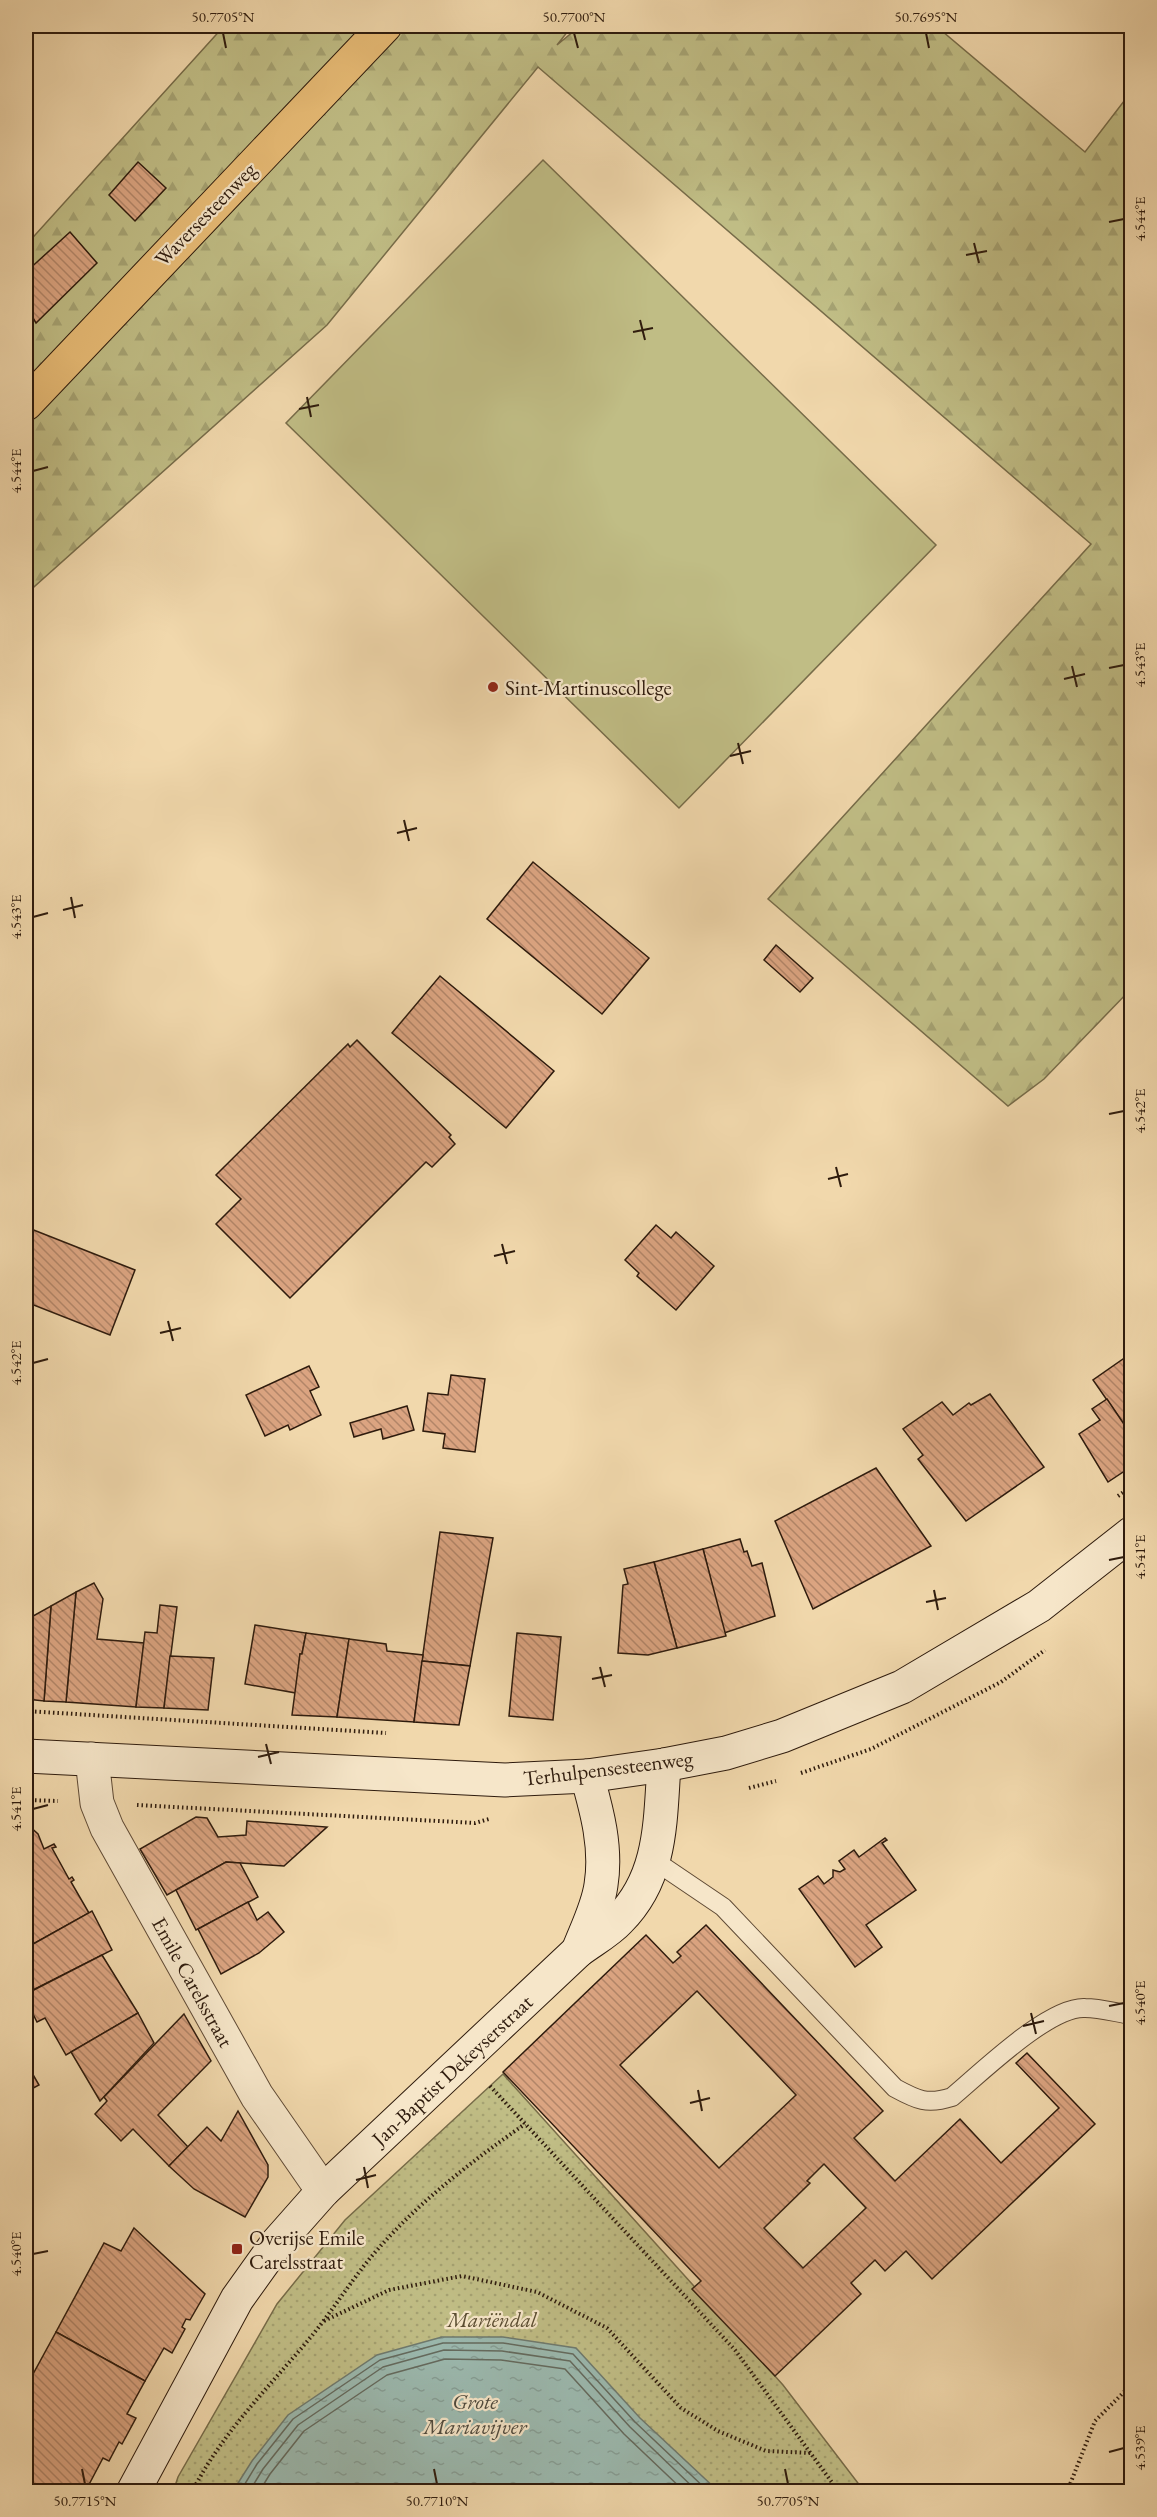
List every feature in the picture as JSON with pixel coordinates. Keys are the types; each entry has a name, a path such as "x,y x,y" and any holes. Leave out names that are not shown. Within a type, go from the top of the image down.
{"main road":[{"name":"Waversesteenweg","path":"26,404 386,26"},
{"name":"Terhulpensesteenweg","path":"26,1756 505,1780 587,1776 726,1753 782,1736 902,1687 1039,1606 1131,1533"},
{"name":"Emile Carelsstraat","path":"92,1759 97,1803 107,1828 256,2096 323,2192"},
{"name":"Jan-Baptist Dekeyserstraat","path":"133,2492 237,2299 277,2243 323,2192 578,1951 618,1922 640,1896 655,1861 664,1765"},
{"name":"Jan-Baptist Dekeyserstraat","path":"578,1951 601,1887 603,1855 596,1810 587,1776"}],"lane":[{"path":"655,1861 723,1907 895,2088 919,2101 939,2101 951,2097 1036,2028 1061,2012 1084,2007 1131,2015"}],"path":[{"path":"1113,1500 1131,1486"},
{"path":"26,1800 476,1823 495,1818"},
{"path":"465,2059 735,2350 839,2492"},
{"path":"192,2492 224,2440 324,2321 370,2258 411,2213 488,2150 525,2124"},
{"path":"324,2321 389,2290 462,2276 537,2292 607,2328 681,2408 718,2431 766,2451 811,2453"},
{"path":"1067,2492 1095,2421 1131,2384"}],"green space":[{"path":"224,26 572,26 557,45 580,26 936,26 1085,152 1131,92 1131,989 1044,1079 1008,1106 768,899 1091,544 538,67 327,325 26,594 26,245"},
{"path":"543,160 936,545 679,808 286,423"},
{"name":"Mariëndal","path":"503,2074 783,2385 864,2491 173,2492 178,2477 277,2304 345,2220"}],"water":[{"name":"Grote Mariavijver","path":"442,2337 503,2337 576,2348 640,2418 718,2491 233,2491 252,2461 288,2415 377,2355"}],"building":[{"path":"138,162 166,188 135,221 109,195"},
{"path":"70,232 97,263 36,323 26,306 26,272"},
{"path":"533,862 649,958 602,1014 487,919"},
{"path":"776,945 813,978 800,992 764,960"},
{"path":"440,976 554,1071 506,1128 392,1033"},
{"path":"357,1040 451,1135 449,1137 455,1144 432,1167 426,1162 290,1298 216,1224 241,1199 216,1175 348,1044 350,1047"},
{"path":"656,1225 671,1238 676,1232 714,1266 676,1310 637,1276 639,1273 625,1260"},
{"path":"26,1227 135,1270 110,1335 26,1302"},
{"path":"1123,1359 1132,1371 1132,1436 1093,1380"},
{"path":"309,1366 319,1387 310,1391 321,1415 290,1430 288,1425 265,1436 246,1395"},
{"path":"451,1375 485,1379 475,1452 443,1448 445,1434 423,1431 428,1393 448,1395"},
{"path":"990,1394 1044,1467 966,1521 918,1459 923,1455 903,1429 942,1402 953,1415 969,1403 971,1405"},
{"path":"1107,1399 1132,1436 1132,1466 1108,1482 1079,1434 1100,1420 1092,1409"},
{"path":"407,1406 414,1430 383,1439 381,1429 354,1437 350,1423"},
{"path":"876,1468 931,1546 813,1609 775,1521"},
{"path":"440,1532 493,1538 470,1666 422,1661"},
{"path":"740,1539 752,1566 762,1563 775,1616 724,1633 703,1549"},
{"path":"703,1549 726,1636 677,1648 654,1562"},
{"path":"654,1562 677,1648 648,1655 618,1653 623,1585 628,1584 624,1569"},
{"path":"94,1583 103,1599 97,1639 144,1643 136,1707 66,1702 76,1592"},
{"path":"76,1592 66,1702 44,1701 51,1606"},
{"path":"160,1605 177,1607 164,1708 136,1707 145,1632 157,1633"},
{"path":"51,1606 44,1701 26,1699 26,1620"},
{"path":"255,1625 306,1633 302,1654 300,1654 296,1693 245,1684"},
{"path":"306,1633 349,1639 337,1717 292,1715 300,1654 302,1654"},
{"path":"517,1633 561,1637 553,1720 509,1716"},
{"path":"349,1639 386,1644 387,1651 423,1655 414,1722 337,1717"},
{"path":"170,1656 214,1658 208,1710 164,1708"},
{"path":"422,1661 470,1666 459,1725 414,1722"},
{"path":"196,1817 207,1818 218,1837 246,1835 247,1821 327,1827 284,1866 226,1862 167,1895 140,1849"},
{"path":"26,1823 38,1834 44,1849 54,1844 56,1847 52,1848 69,1879 72,1877 74,1880 71,1882 89,1913 26,1948"},
{"path":"885,1838 887,1840 882,1843 916,1890 866,1925 882,1947 855,1967 799,1889 818,1876 824,1884 833,1877 833,1870 840,1872 845,1869 839,1861 854,1850 859,1857"},
{"path":"226,1862 240,1863 258,1897 196,1930 176,1890"},
{"path":"248,1902 257,1920 268,1912 284,1932 259,1953 221,1974 198,1929"},
{"path":"92,1911 112,1950 31,1991 26,1979 26,1948"},
{"path":"706,1925 883,2111 854,2138 895,2181 960,2119 1001,2163 1059,2108 1016,2063 1027,2053 1095,2124 932,2279 906,2251 885,2271 875,2260 851,2283 861,2294 775,2376 692,2289 701,2281 503,2072 646,1935 673,1963 681,1956 677,1952","holes":["697,1991 796,2095 719,2168 620,2065","824,2164 866,2208 803,2268 764,2228 810,2183 807,2181"]},
{"path":"102,1955 138,2013 66,2055 45,2018 37,2022 26,2000 26,1994"},
{"path":"138,2013 154,2043 100,2101 71,2052"},
{"path":"184,2014 211,2061 158,2115 188,2147 169,2166 133,2129 121,2141 95,2114 107,2101 104,2097"},
{"path":"28,2066 39,2085 26,2092 26,2068"},
{"path":"238,2111 268,2165 268,2177 245,2217 194,2189 169,2166 207,2127 221,2141"},
{"path":"134,2228 205,2294 190,2320 186,2319 182,2327 185,2329 172,2353 164,2348 145,2381 56,2332 104,2243 121,2251"},
{"path":"56,2332 145,2381 127,2414 136,2418 122,2444 119,2442 109,2461 103,2458 85,2492 26,2492 26,2387"}],"place":[{"name":"Sint-Martinuscollege","path":"493,687"},
{"name":"Overijse Emile Carelsstraat","path":"237,2249"}]}
